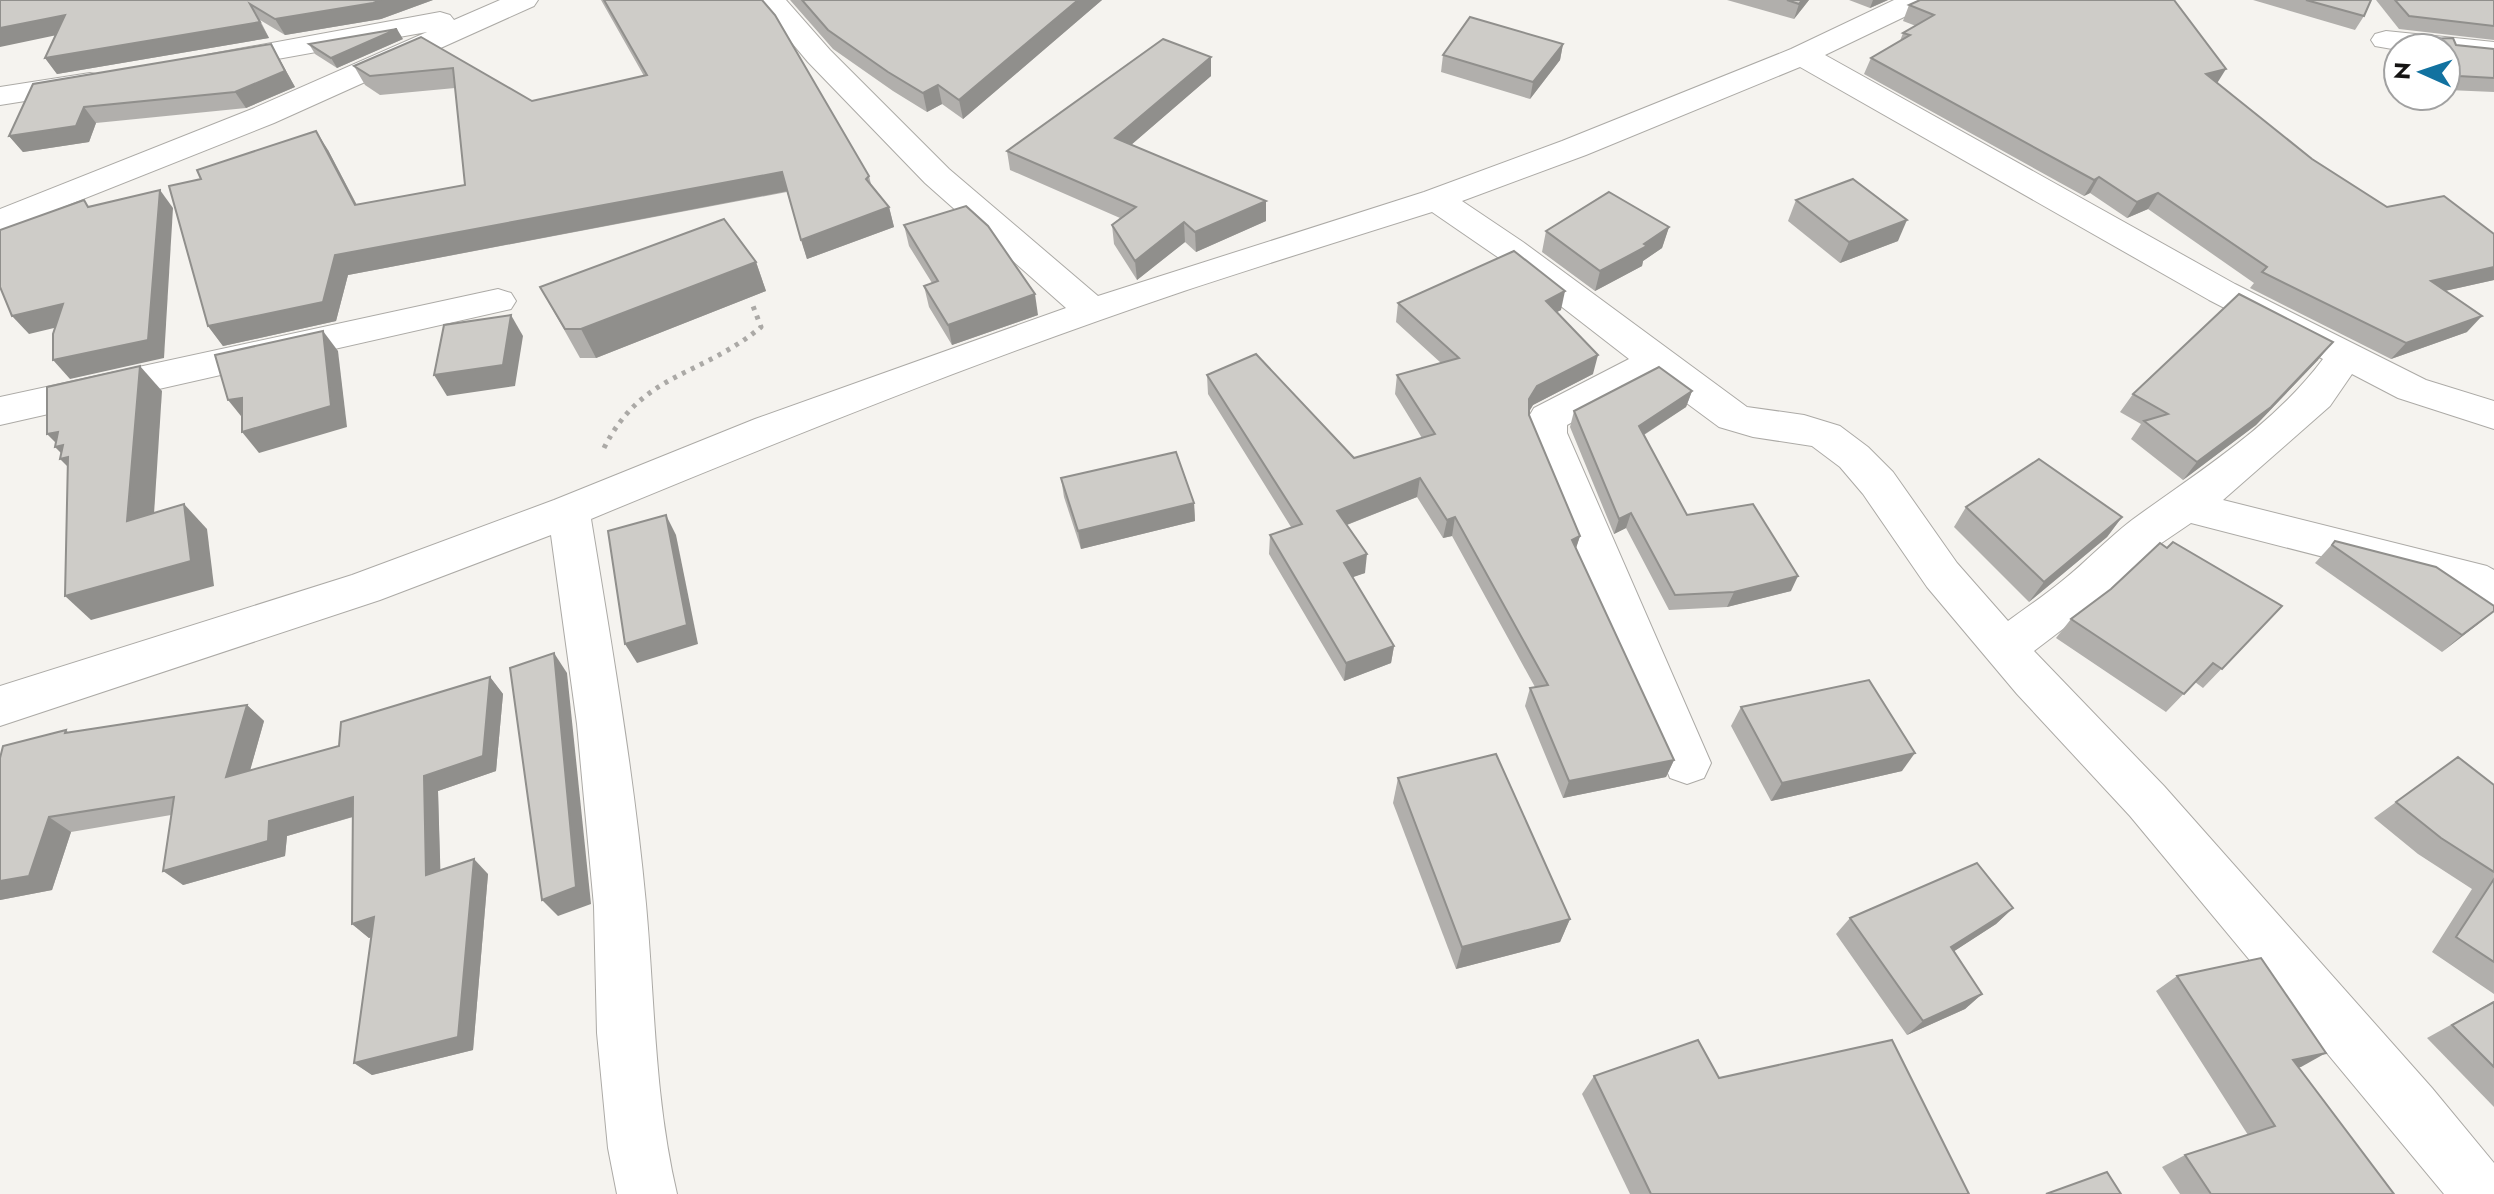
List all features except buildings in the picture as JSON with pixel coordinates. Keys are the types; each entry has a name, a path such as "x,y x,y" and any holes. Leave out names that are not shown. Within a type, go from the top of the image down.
{"street":[{"path":"770,0 861,100 937,176 1092,311"},
{"path":"8,713 365,588 569,511 769,429 1092,311 1436,199 1574,148 1802,55 1917,0"},
{"path":"187,66 462,8 513,4"},
{"path":"0,221 263,116 513,4"},
{"path":"2462,48 2494,51"},
{"path":"1802,55 2222,292 2412,389 2494,415"},
{"path":"0,96 116,77"},
{"path":"1436,199 1511,250 1733,417 1826,436 1854,457 1878,483 1942,575 2147,801 2412,1108 2481,1194"},
{"path":"0,411 498,301"},
{"path":"2005,648 2077,594 2145,533 2210,488 2316,396 2346,355"},
{"path":"1656,361 1548,418 1547,433 1687,763"},
{"path":"2186,506 2472,578 2494,590"},
{"path":"569,511 601,724 620,906 625,1033 637,1148 647,1194"}],"path":[{"path":"569,511 586,495 619,416 642,394 697,364 716,360 746,342 761,327 753,306"}]}
